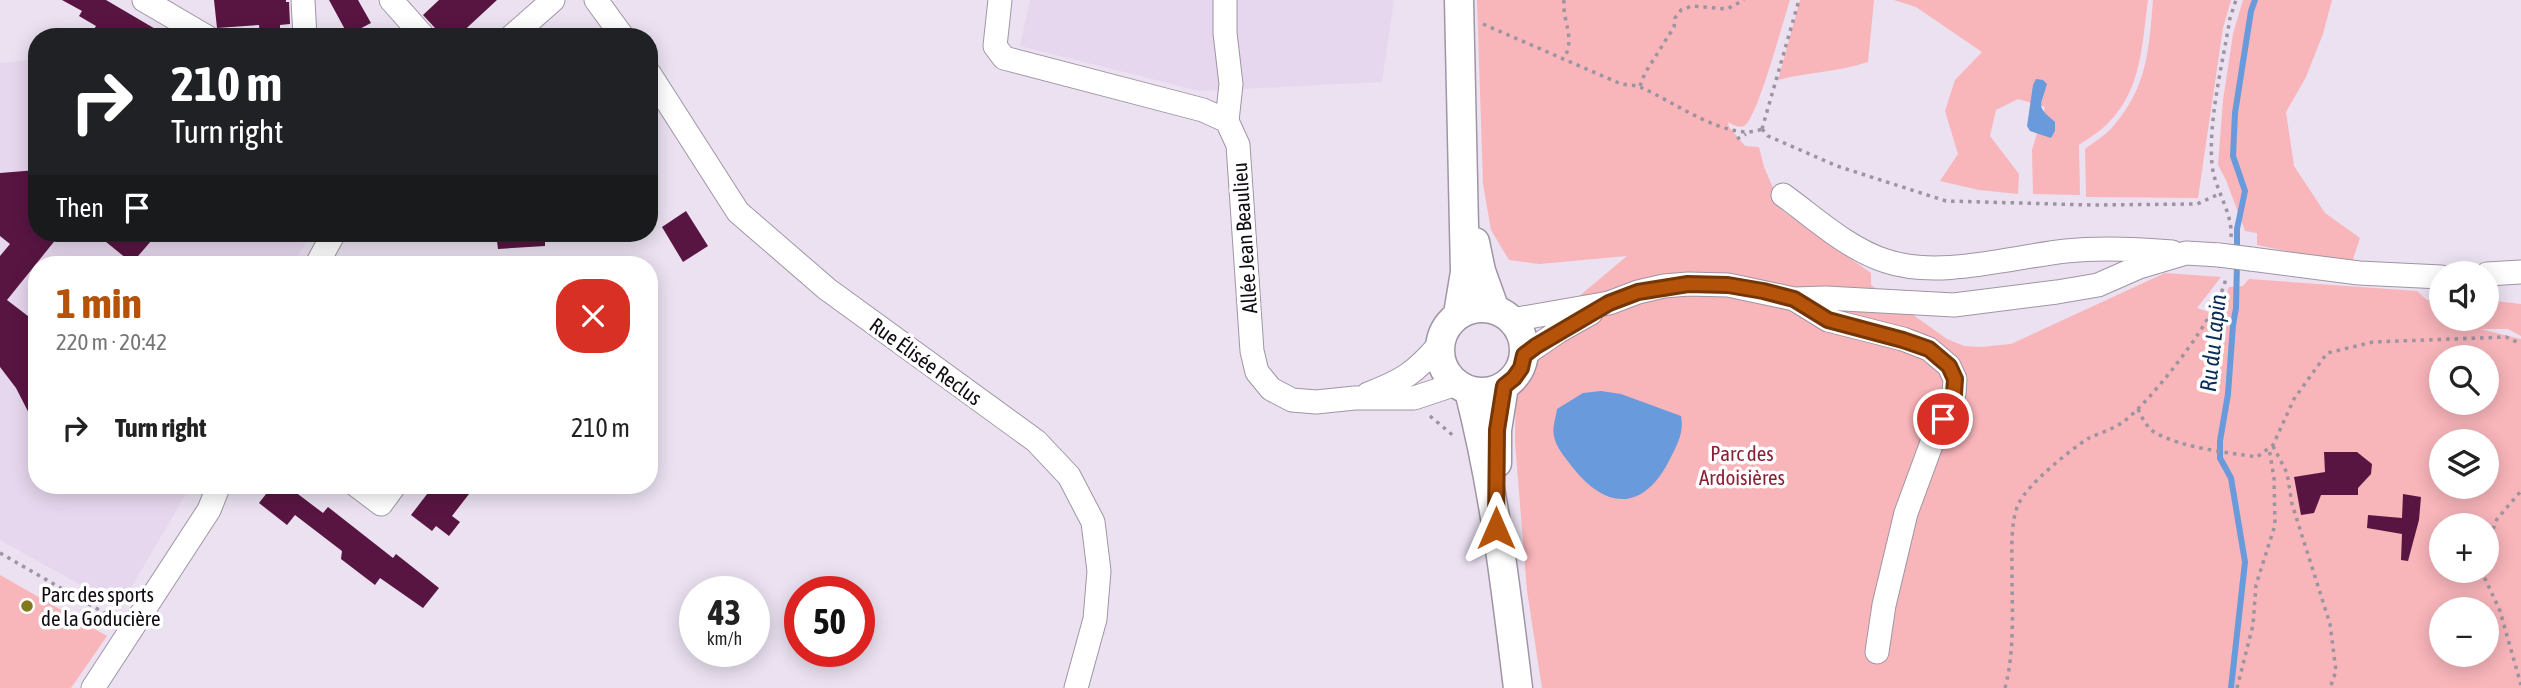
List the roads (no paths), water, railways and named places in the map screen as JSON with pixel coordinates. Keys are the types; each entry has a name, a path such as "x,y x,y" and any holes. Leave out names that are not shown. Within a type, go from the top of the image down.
{"main road":[{"path":"1458,314 1465,272 1460,80 1466,13"},
{"path":"1464,194 1481,271 1504,315 1524,342 1524,355 1521,368 1504,386 1481,393 1462,387 1446,373 1440,360 1439,345 1449,323 1458,314 1483,307 1504,315"},
{"path":"1496,528 1497,430 1504,386"},
{"path":"1462,387 1479,430 1496,528 1518,688"}],"street":[{"path":"144,0 192,28"},
{"path":"303,0 305,28"},
{"path":"391,0 416,28"},
{"path":"521,28 553,0"},
{"path":"596,0 616,28"},
{"path":"1000,0 995,46 1004,58 1203,110 1227,121 1231,84 1224,33 1225,0"},
{"name":"Rue Élisée Reclus","path":"658,87 738,212 827,289 1036,441 1069,476 1093,522 1099,571 1095,619 1076,688"},
{"name":"Allée Jean Beaulieu","path":"1227,121 1238,145 1252,351 1258,372 1271,389 1292,400 1316,402 1355,398 1414,398 1462,387"},
{"path":"1783,195 1854,246 1886,262 1923,268 2067,251 2127,248 2219,255 2359,272 2429,275"},
{"path":"1524,355 1559,331 1609,303 1638,292 1688,284 1728,285 1794,299 1826,298 1954,305 2098,285 2139,267 2186,253"},
{"path":"2499,273 2521,272"},
{"path":"1794,299 1828,320 1929,349 1949,366 1955,379 1954,394 1919,475 1906,513 1886,594 1877,652"},
{"path":"1504,315 1609,303"},
{"name":"Allée Jean Beaulieu","path":"1355,398 1405,378 1421,366 1439,345"},
{"path":"93,688 209,510 215,494"},
{"path":"368,494 381,504 389,494"}],"water":[{"path":"2036,79 2047,84 2041,106 2055,122 2055,131 2051,138 2030,131 2027,126"},
{"path":"1601,391 1621,394 1681,416 1680,437 1661,474 1650,487 1626,499 1600,493 1587,483 1562,453 1554,436 1557,409 1583,393"}],"waterway":[{"name":"Ru du Lapin","path":"2237,251 2237,229 2245,191 2233,156 2235,113 2255,0"},
{"name":"Ru du Lapin","path":"2231,688 2245,562 2231,478 2220,458 2220,441 2228,394 2236,308 2237,262"}],"place":[{"name":"Parc des sports de la Goducière","path":"27,606"}],"park label":[{"name":"Parc des Ardoisières","path":"1742,465"}]}
